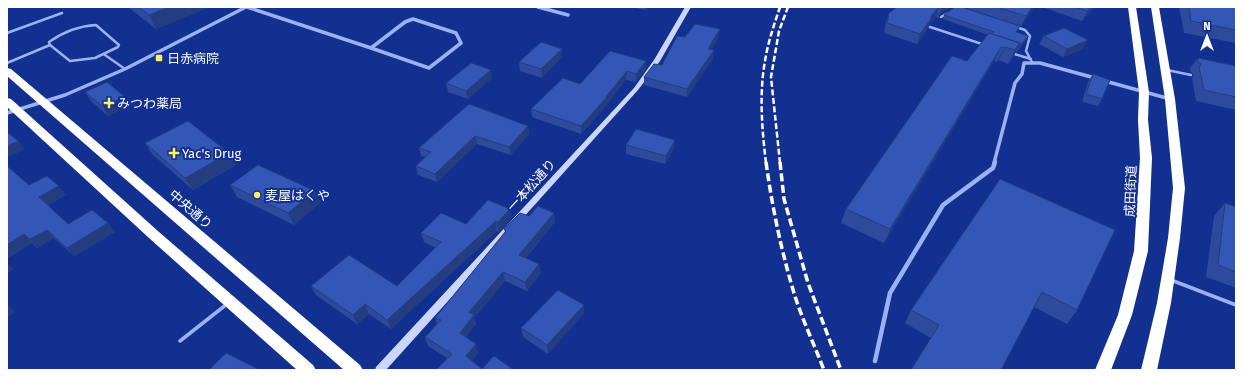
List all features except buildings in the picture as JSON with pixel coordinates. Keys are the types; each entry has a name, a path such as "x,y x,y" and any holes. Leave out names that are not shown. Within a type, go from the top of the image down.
{"highway":[{"name":"成田街道","path":"1103,370 1125,315 1141,251 1146,158 1143,120 1144,92 1132,7"},
{"path":"1149,370 1168,279 1179,188 1170,99 1155,7"},
{"name":"中央通り","path":"7,71 355,370"},
{"path":"10,108 308,370"}],"street":[{"path":"10,108 65,95 124,69 247,7 370,49 429,68 461,43 456,33 413,20 405,22 370,49"},
{"path":"538,7 568,16"},
{"name":"一本松通り","path":"380,370 636,89 657,61 688,7"},
{"path":"875,361 890,293 942,205 993,168 1015,83 1022,74 1024,63 1032,61 1170,99"}],"lane":[{"path":"941,17 950,11"},
{"path":"7,33 62,13"},
{"path":"96,25 119,45 105,55 92,60 70,61 50,45 49,42 54,38 84,27 96,25"},
{"path":"1011,25 1025,30 1030,36 1026,51 1032,61"},
{"path":"930,27 988,46"},
{"path":"7,63 50,45"},
{"path":"1009,52 1032,61"},
{"path":"105,55 124,69"},
{"path":"1165,70 1191,76"},
{"path":"1168,279 1236,305"},
{"path":"180,341 230,301"}],"railway":[{"path":"766,163 762,112 763,74 771,34 780,7"},
{"path":"780,163 771,77 779,31 788,7"},
{"path":"766,162 777,228 789,277 824,370"},
{"path":"780,162 784,199 808,283 841,370"}],"place":[{"name":"日赤病院","path":"159,58"},
{"name":"みつわ薬局","path":"109,103"},
{"name":"Yac's Drug","path":"174,153"},
{"name":"麦屋はくや","path":"257,195"}]}
